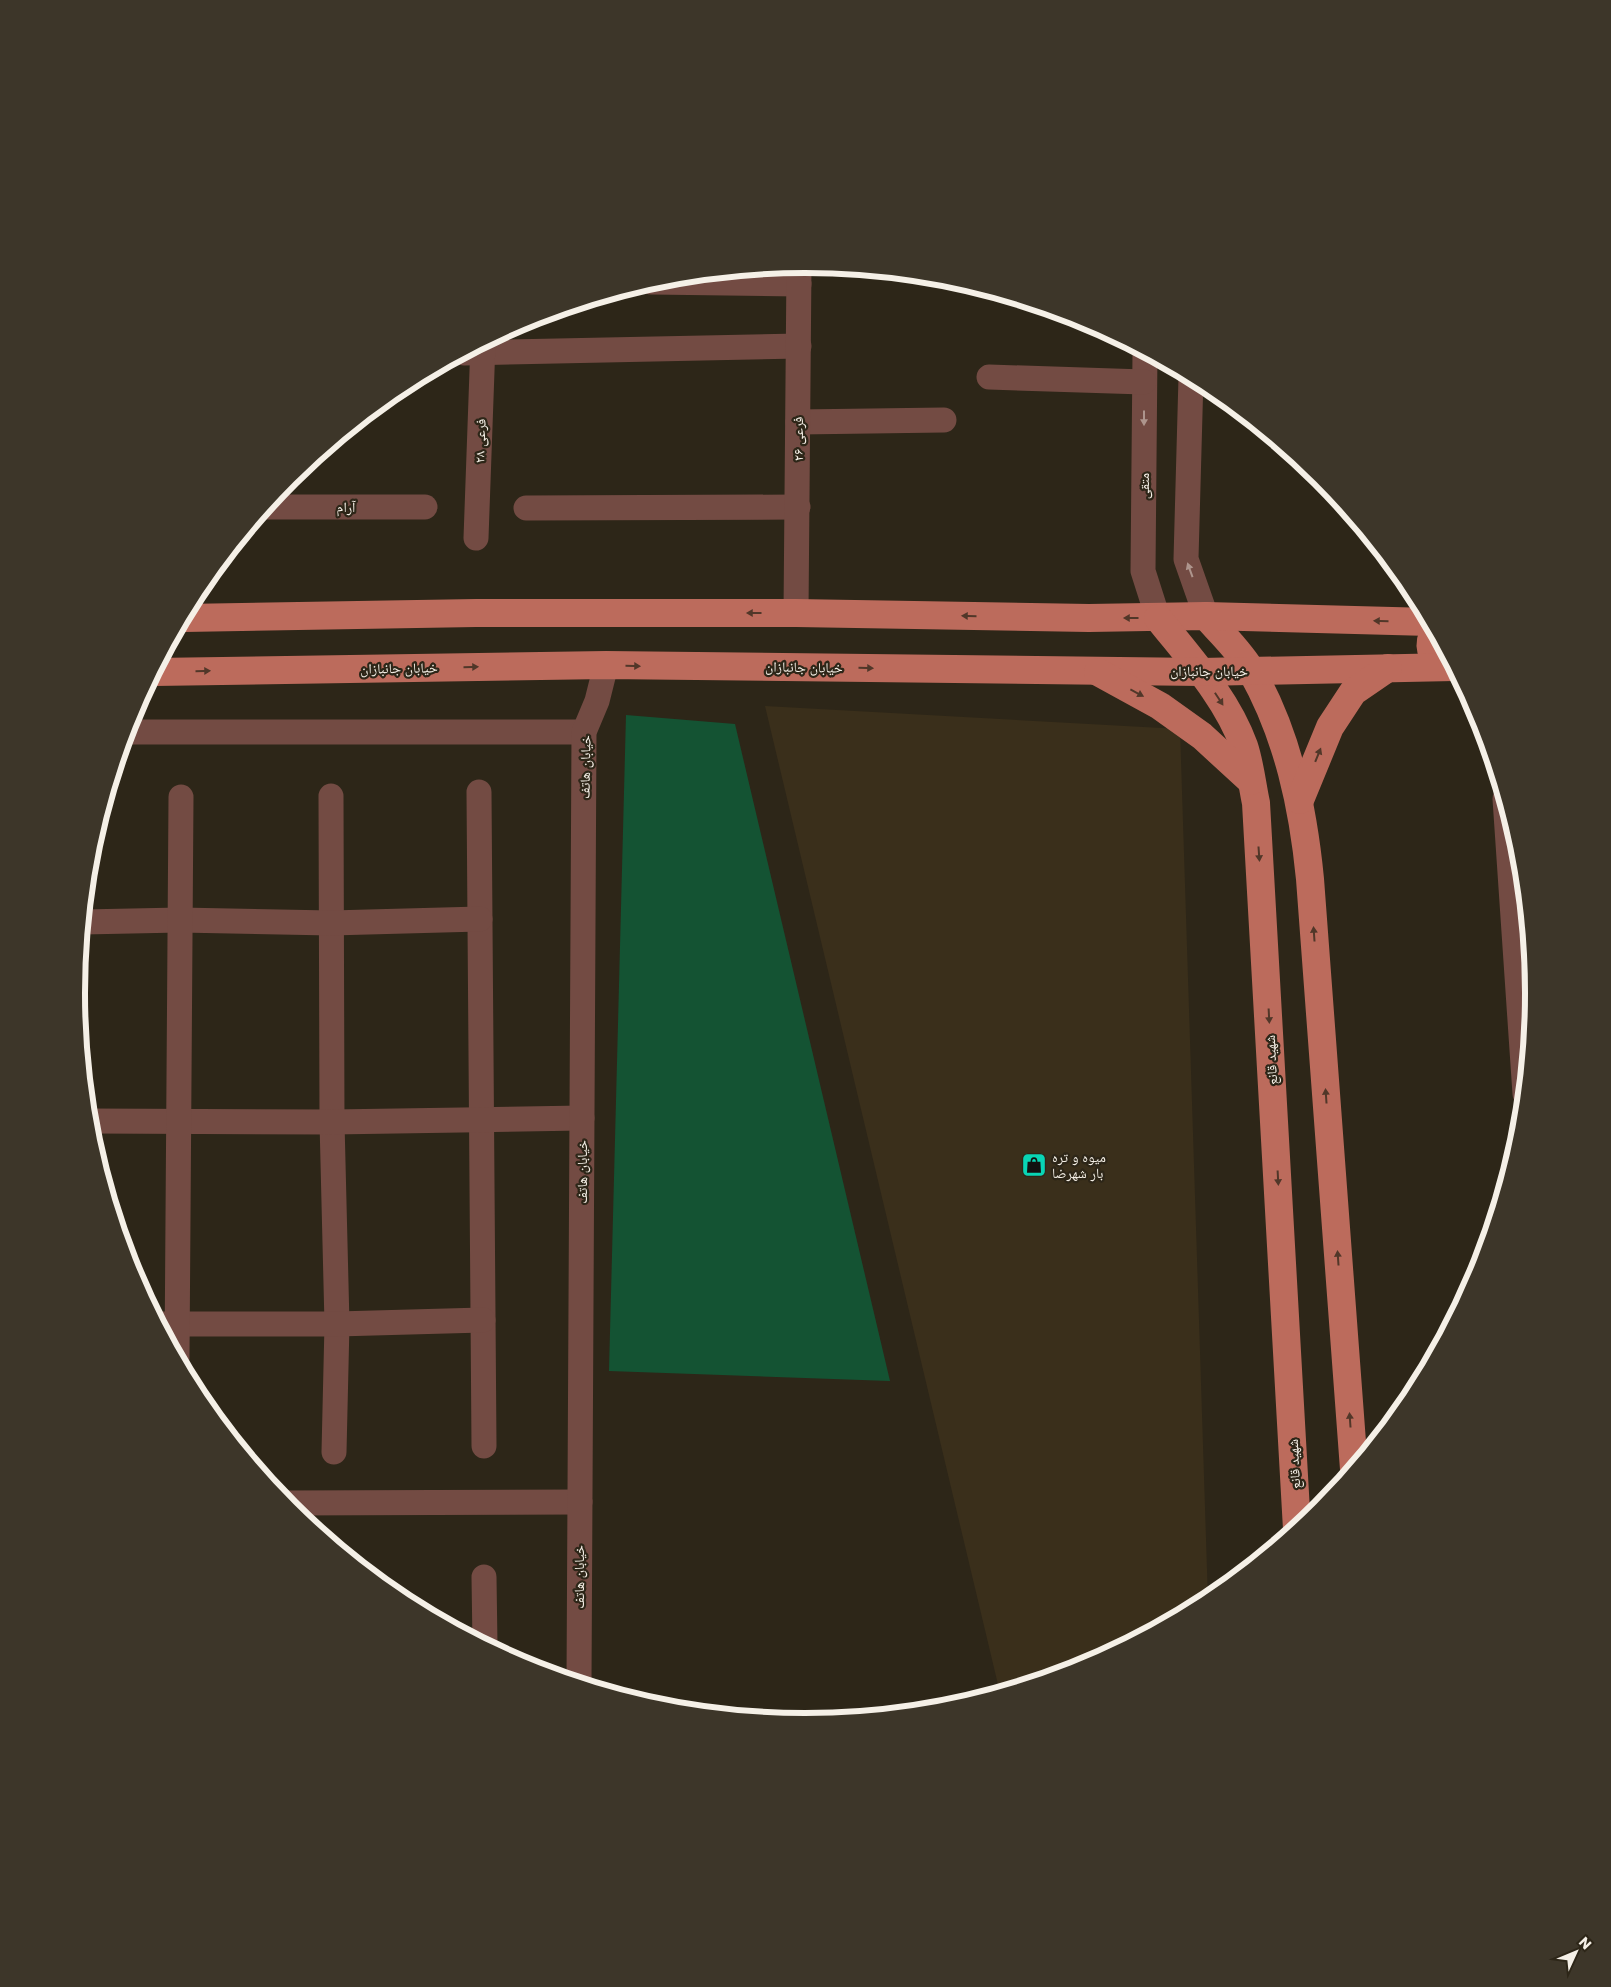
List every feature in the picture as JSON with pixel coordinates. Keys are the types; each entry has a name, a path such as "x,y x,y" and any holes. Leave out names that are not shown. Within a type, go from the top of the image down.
{"main road":[{"path":"191,618 476,613 796,613 1158,618 1206,616 1422,622"},
{"path":"1206,616 1251,671 1282,736 1300,800 1310,879 1353,1461"},
{"name":"شهید قانع","path":"1158,618 1201,672 1232,720 1244,747 1256,802 1297,1520"},
{"path":"1432,638 1429,644 1432,656 1447,667"},
{"name":"خیابان جانبازان","path":"161,672 606,665 1201,672 1447,667"},
{"path":"1300,800 1330,727 1354,692 1388,668"},
{"path":"1094,670 1167,710 1202,736 1251,781"}],"street":[{"path":"719,278 799,274"},
{"name":"فرعی ۲۶","path":"796,613 799,274"},
{"path":"482,350 799,346"},
{"name":"فرعی ۲۸","path":"476,538 477,352"},
{"name":"متقی","path":"1145,358 1143,571 1158,618"},
{"path":"989,377 1144,382"},
{"path":"1191,385 1186,559 1206,616"},
{"path":"798,422 944,420"},
{"name":"آرام","path":"274,507 425,507"},
{"path":"526,508 798,507"},
{"name":"خیابان هاتف","path":"578,1677 584,732 598,701 606,665"},
{"path":"135,732 584,732"},
{"path":"479,792 484,1446"},
{"path":"331,796 332,1122 337,1324 334,1452"},
{"path":"172,1336 169,1324 179,1121 181,797"},
{"path":"1507,834 1523,1058"},
{"path":"89,922 180,920 331,923 480,919"},
{"path":"97,1121 332,1122 481,1118 582,1118"},
{"path":"169,1324 337,1324 483,1320"},
{"path":"296,1503 580,1502"},
{"path":"484,1577 485,1639"}],"shaded area":[{"name":"میوه و تره بار شهرضا","path":"765,706 1180,729 1208,1592 1124,1640 1037,1676 999,1687"}],"green space":[{"path":"626,715 735,724 890,1381 609,1371"}],"place":[{"name":"میوه و تره بار شهرضا","path":"1034,1165"}]}
